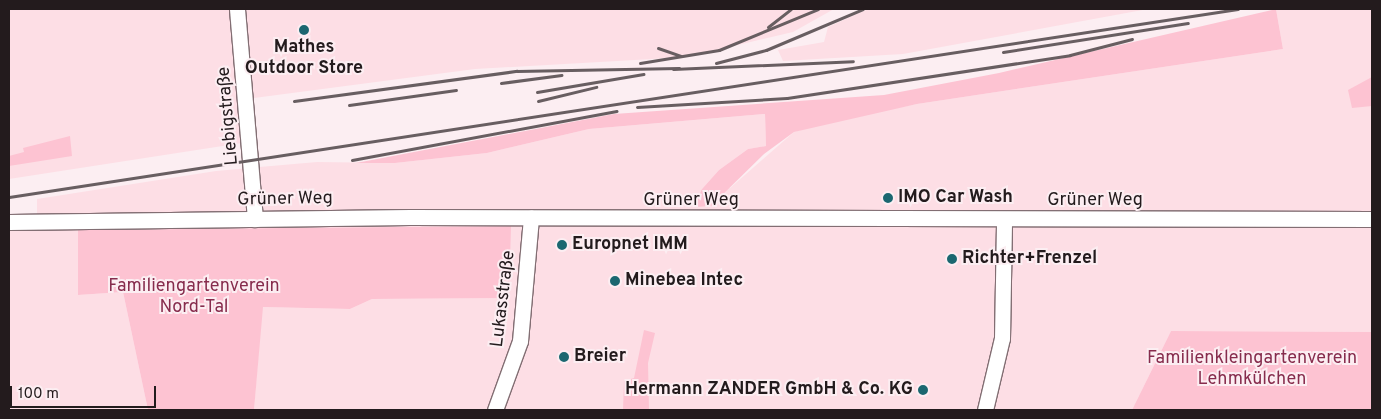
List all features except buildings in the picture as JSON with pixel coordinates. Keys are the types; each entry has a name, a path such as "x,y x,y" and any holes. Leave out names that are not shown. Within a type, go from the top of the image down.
{"street":[{"name":"Liebigstraße","path":"237,9 255,219"},
{"name":"Grüner Weg","path":"9,222 531,217 1372,220"},
{"name":"Lukasstraße","path":"495,410 509,380 521,334 531,217"},
{"path":"985,410 995,383 1002,338 1004,220"}],"shaded area":[{"path":"9,9 834,9 793,32 687,57 475,69 238,100 242,143 9,179"},
{"path":"868,9 1148,9 903,54 783,61 778,50 824,42 828,27"},
{"path":"1276,9 1372,9 1372,332 1171,331 1132,410 254,410 262,307 350,309 372,299 508,298 510,226 78,230 78,295 123,292 148,410 9,410 9,231 37,230 37,199 216,171 317,162 395,163 487,153 589,129 765,114 766,146 748,149 719,170 702,189 730,188 794,132 822,123 917,104 1283,49"}],"green space":[{"path":"1276,9 1283,49 917,104 794,132 764,154 711,206 694,207 702,189 719,170 748,149 766,146 765,114 589,129 487,153 395,163 356,163 614,114 884,95 999,73"},
{"path":"1372,77 1372,106 1352,108 1348,90"},
{"path":"70,136 72,156 9,166 9,156 24,152 23,148"},
{"name":"Familiengartenverein Nord-Tal","path":"511,226 509,298 372,299 350,309 263,307 254,410 148,410 123,292 78,295 78,230"},
{"path":"644,330 655,333 648,363 649,410 623,410 624,381 634,378"},
{"name":"Familienkleingartenverein Lehmkülchen","path":"1171,331 1372,332 1372,410 1132,410"}],"railway":[{"path":"768,27 791,9"},
{"path":"640,63 719,50 818,9"},
{"path":"716,63 766,50 863,9"},
{"path":"9,197 1238,9"},
{"path":"1003,52 1188,23"},
{"path":"637,107 787,98 1070,55 1132,39"},
{"path":"658,48 681,56"},
{"path":"673,69 853,61"},
{"path":"294,101 517,71 679,68"},
{"path":"537,92 643,74"},
{"path":"501,83 561,75"},
{"path":"538,101 596,87"},
{"path":"349,105 456,90"},
{"path":"352,160 617,111"}],"place":[{"name":"Mathes Outdoor Store","path":"304,30"},
{"name":"IMO Car Wash","path":"888,198"},
{"name":"Europnet IMM","path":"562,245"},
{"name":"Richter+Frenzel","path":"952,259"},
{"name":"Minebea Intec","path":"615,281"},
{"name":"Breier","path":"564,357"},
{"name":"Hermann ZANDER GmbH & Co. KG","path":"923,390"}]}
